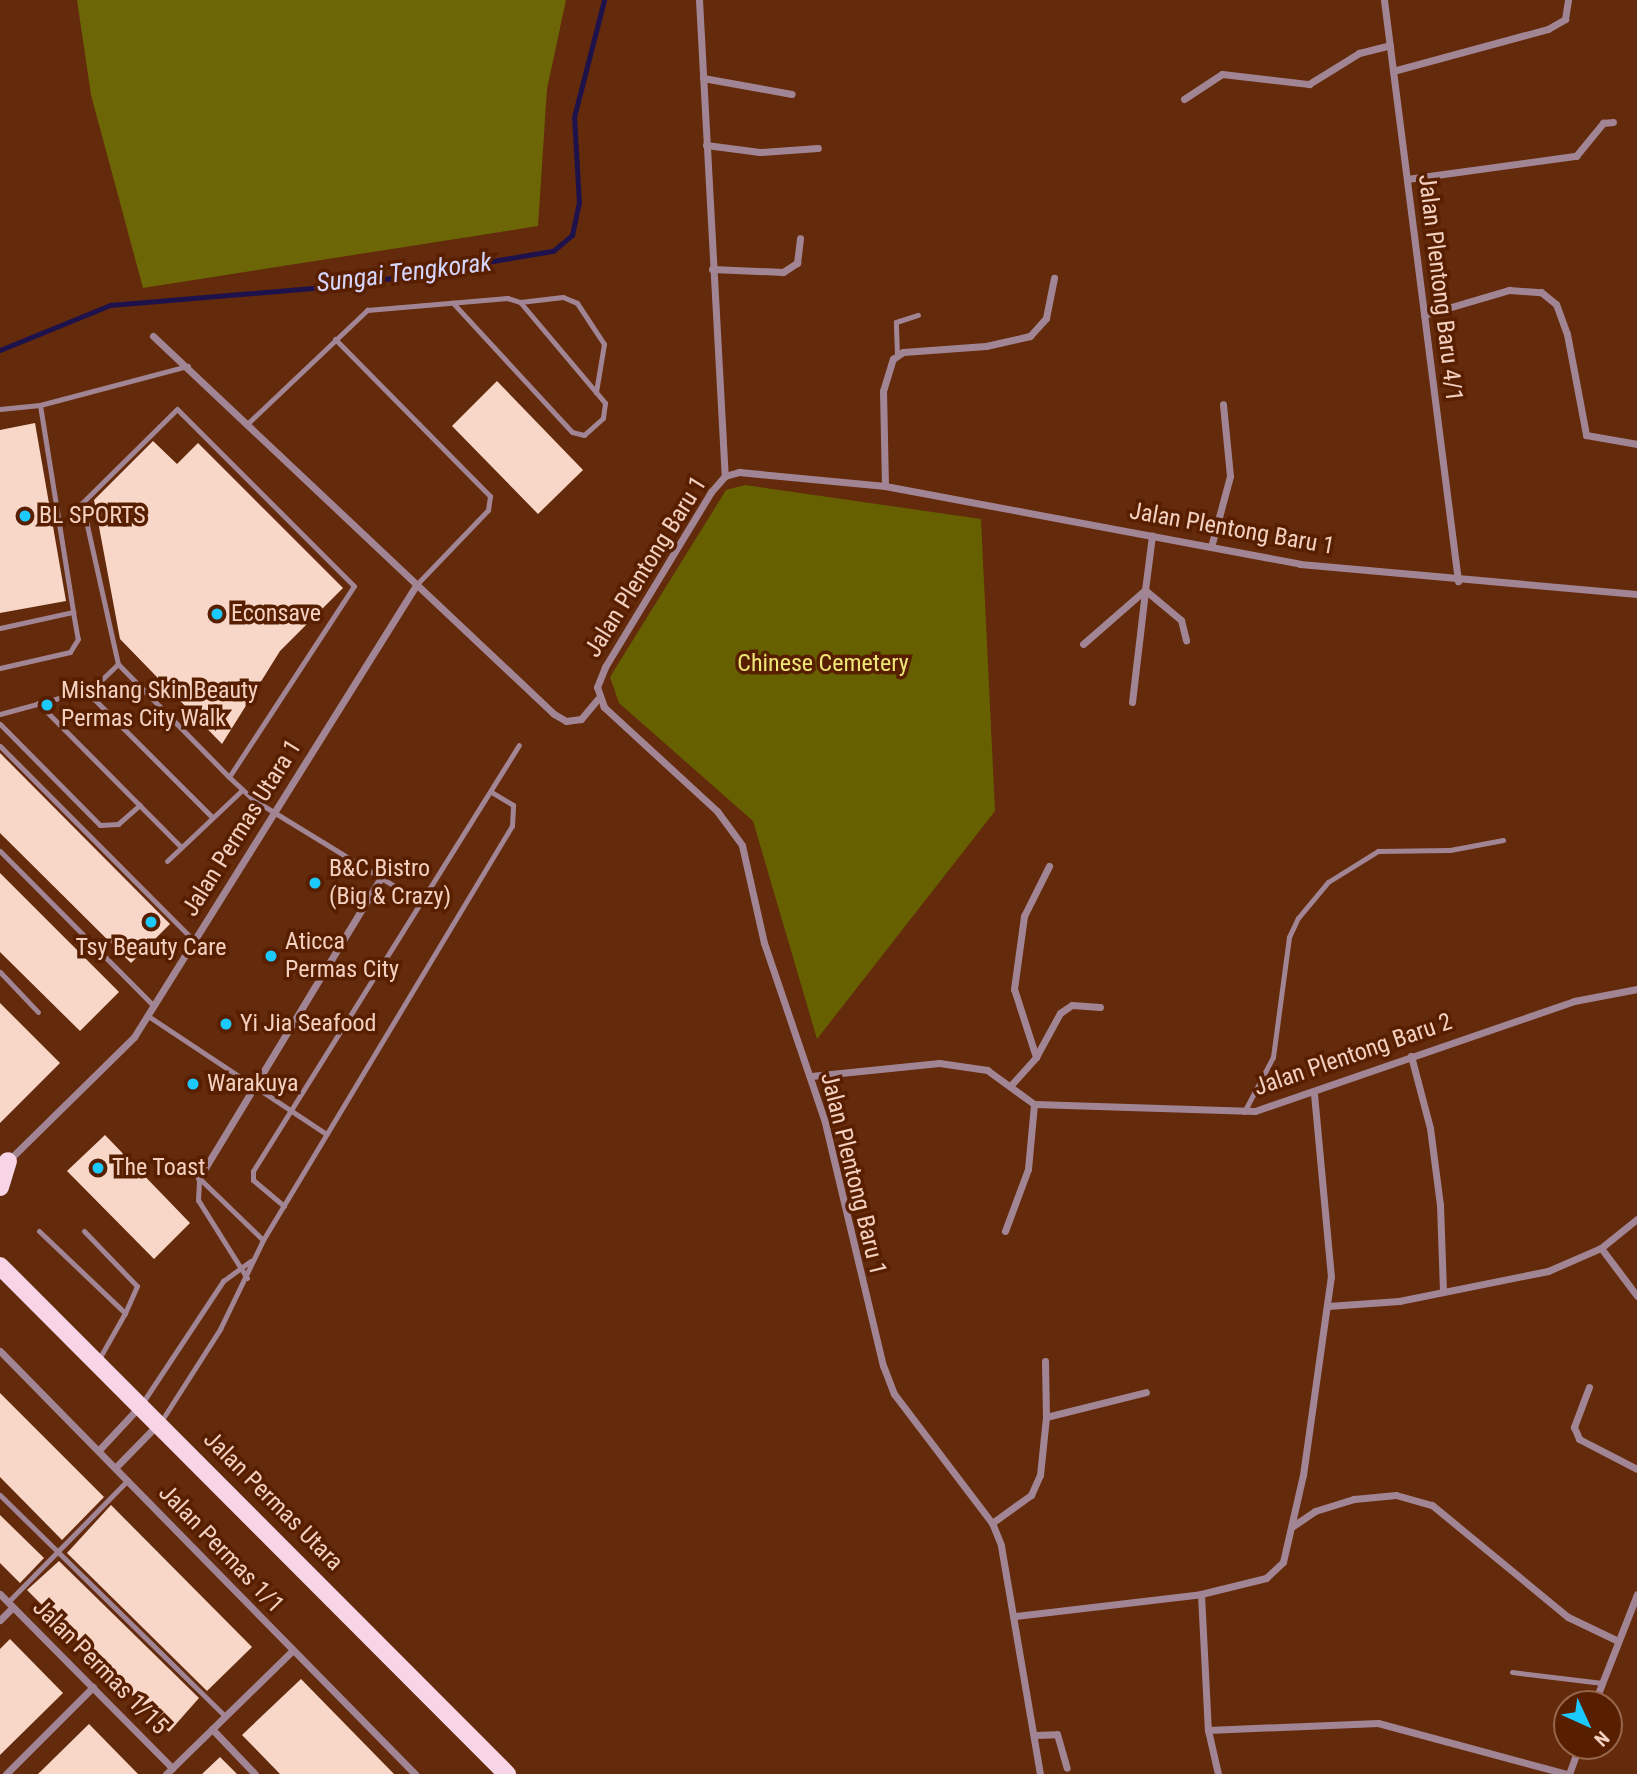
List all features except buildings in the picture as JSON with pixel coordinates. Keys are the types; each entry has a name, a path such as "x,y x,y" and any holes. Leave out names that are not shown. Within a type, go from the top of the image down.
{"main road":[{"path":"0,1187 2,1161"},
{"path":"0,1253 2,1269"},
{"name":"Jalan Permas Utara","path":"2,1269 141,1405 507,1774"}],"street":[{"path":"699,0 725,476"},
{"name":"Jalan Plentong Baru 4/1","path":"1384,0 1458,581"},
{"path":"1394,71 1548,29 1567,16 1568,0"},
{"path":"1184,99 1222,75 1309,84 1359,54 1390,45"},
{"path":"703,78 792,94"},
{"path":"1407,179 1576,156 1603,123 1613,122"},
{"path":"706,145 760,152 818,148"},
{"path":"712,270 783,272 797,263 800,237"},
{"path":"885,486 883,391 885,373 897,355 1030,336 1046,318 1054,278"},
{"path":"1424,315 1509,290 1542,292 1556,304 1567,334 1586,435 1637,444"},
{"path":"153,336 188,366 415,587 554,714 566,721 581,719 598,699"},
{"path":"1211,547 1230,476 1223,404"},
{"name":"Jalan Plentong Baru 1","path":"1040,1774 1014,1616 992,1523 894,1394 873,1336 811,1076 770,964 736,835 598,699 605,667 725,476 739,472 885,486 1300,564 1458,581 1637,594"},
{"path":"1132,702 1152,535"},
{"name":"Jalan Permas Utara 1","path":"2,1161 103,1072 148,1016 415,587"},
{"path":"1145,590 1183,622 1186,640"},
{"path":"1083,644 1145,590"},
{"path":"1037,1056 1014,989 1024,916 1049,866"},
{"path":"199,1178 380,879"},
{"name":"Jalan Plentong Baru 2","path":"1034,1104 1244,1112 1314,1093 1411,1056 1574,1001 1637,989"},
{"path":"1012,1084 1037,1056 1060,1013 1072,1005 1100,1007"},
{"path":"1411,1056 1430,1128 1440,1205 1443,1292"},
{"path":"811,1076 939,1063 988,1070 1012,1084 1034,1104 1028,1169 1006,1231"},
{"path":"1014,1616 1201,1594 1266,1578 1283,1562 1293,1526 1331,1277 1314,1093"},
{"path":"1328,1306 1443,1292 1548,1271 1601,1248 1637,1219"},
{"path":"1601,1248 1637,1296"},
{"name":"Jalan Permas 1/1","path":"1,1353 128,1479 292,1651 415,1774"},
{"path":"992,1523 1031,1495 1040,1475 1046,1417 1045,1361"},
{"path":"1589,1387 1574,1427 1578,1439 1637,1469"},
{"path":"1046,1417 1146,1392"},
{"path":"99,1450 141,1405"},
{"path":"116,1467 159,1423"},
{"path":"1293,1526 1315,1510 1354,1499 1396,1495 1432,1505 1568,1617 1618,1641"},
{"name":"Jalan Permas 1/15","path":"0,1594 173,1768"},
{"path":"1201,1594 1208,1730 1218,1774"},
{"path":"1599,1690 1637,1594"},
{"path":"0,1620 10,1605"},
{"path":"166,1774 292,1651"},
{"path":"6,1774 93,1687"},
{"path":"1208,1730 1378,1723 1568,1774"},
{"path":"212,1729 255,1774"},
{"path":"1034,1735 1057,1734 1063,1740 1066,1768"}],"lane":[{"path":"247,424 335,339 375,307 507,298 520,302 563,297 577,303 604,344 596,392"},
{"path":"453,303 578,436 608,410 520,302"},
{"path":"897,355 896,322 918,315"},
{"path":"335,339 490,496 488,510 415,587"},
{"path":"0,409 40,405 188,366"},
{"path":"0,668 71,652 78,639 40,405"},
{"path":"229,778 354,586 177,409 82,503 118,664 229,778 242,790 274,814 422,903"},
{"path":"0,628 73,612"},
{"path":"0,714 86,691 118,664"},
{"path":"86,691 212,817"},
{"path":"38,703 181,847"},
{"path":"0,724 100,825 118,824 139,805"},
{"path":"284,1206 251,1176 519,745"},
{"path":"0,746 194,941"},
{"path":"167,861 242,790"},
{"path":"159,1423 247,1278 251,1261 263,1240 512,826 513,805 491,792"},
{"path":"1244,1112 1273,1057 1289,937 1302,912 1328,882 1378,851 1450,850 1503,840"},
{"path":"0,851 154,1006"},
{"path":"0,972 38,1012"},
{"path":"148,1016 326,1134"},
{"path":"199,1178 263,1240"},
{"path":"199,1178 198,1199 247,1278"},
{"path":"39,1231 125,1313"},
{"path":"84,1231 137,1286 97,1362"},
{"path":"141,1405 201,1311 239,1268 251,1261"},
{"path":"10,1605 57,1551 128,1479"},
{"path":"0,1495 225,1716"},
{"path":"1512,1672 1602,1683"}],"green space":[{"name":"Chinese Cemetery","path":"745,485 981,519 995,811 817,1039 753,821 619,703 610,677 726,490"}],"shaded area":[{"path":"77,0 566,0 547,89 538,226 143,288 91,95"}],"waterway":[{"name":"Sungai Tengkorak","path":"0,350 110,305 349,285 553,251 572,235 579,203 574,117 604,0"}],"place":[{"name":"BL SPORTS","path":"25,516"},
{"name":"Econsave","path":"217,614"},
{"name":"Mishang Skin Beauty Permas City Walk","path":"47,705"},
{"name":"B&C Bistro (Big & Crazy)","path":"315,883"},
{"name":"Tsy Beauty Care","path":"151,922"},
{"name":"Aticca Permas City","path":"271,956"},
{"name":"Yi Jia Seafood","path":"226,1024"},
{"name":"Warakuya","path":"193,1084"},
{"name":"The Toast","path":"98,1168"}]}
